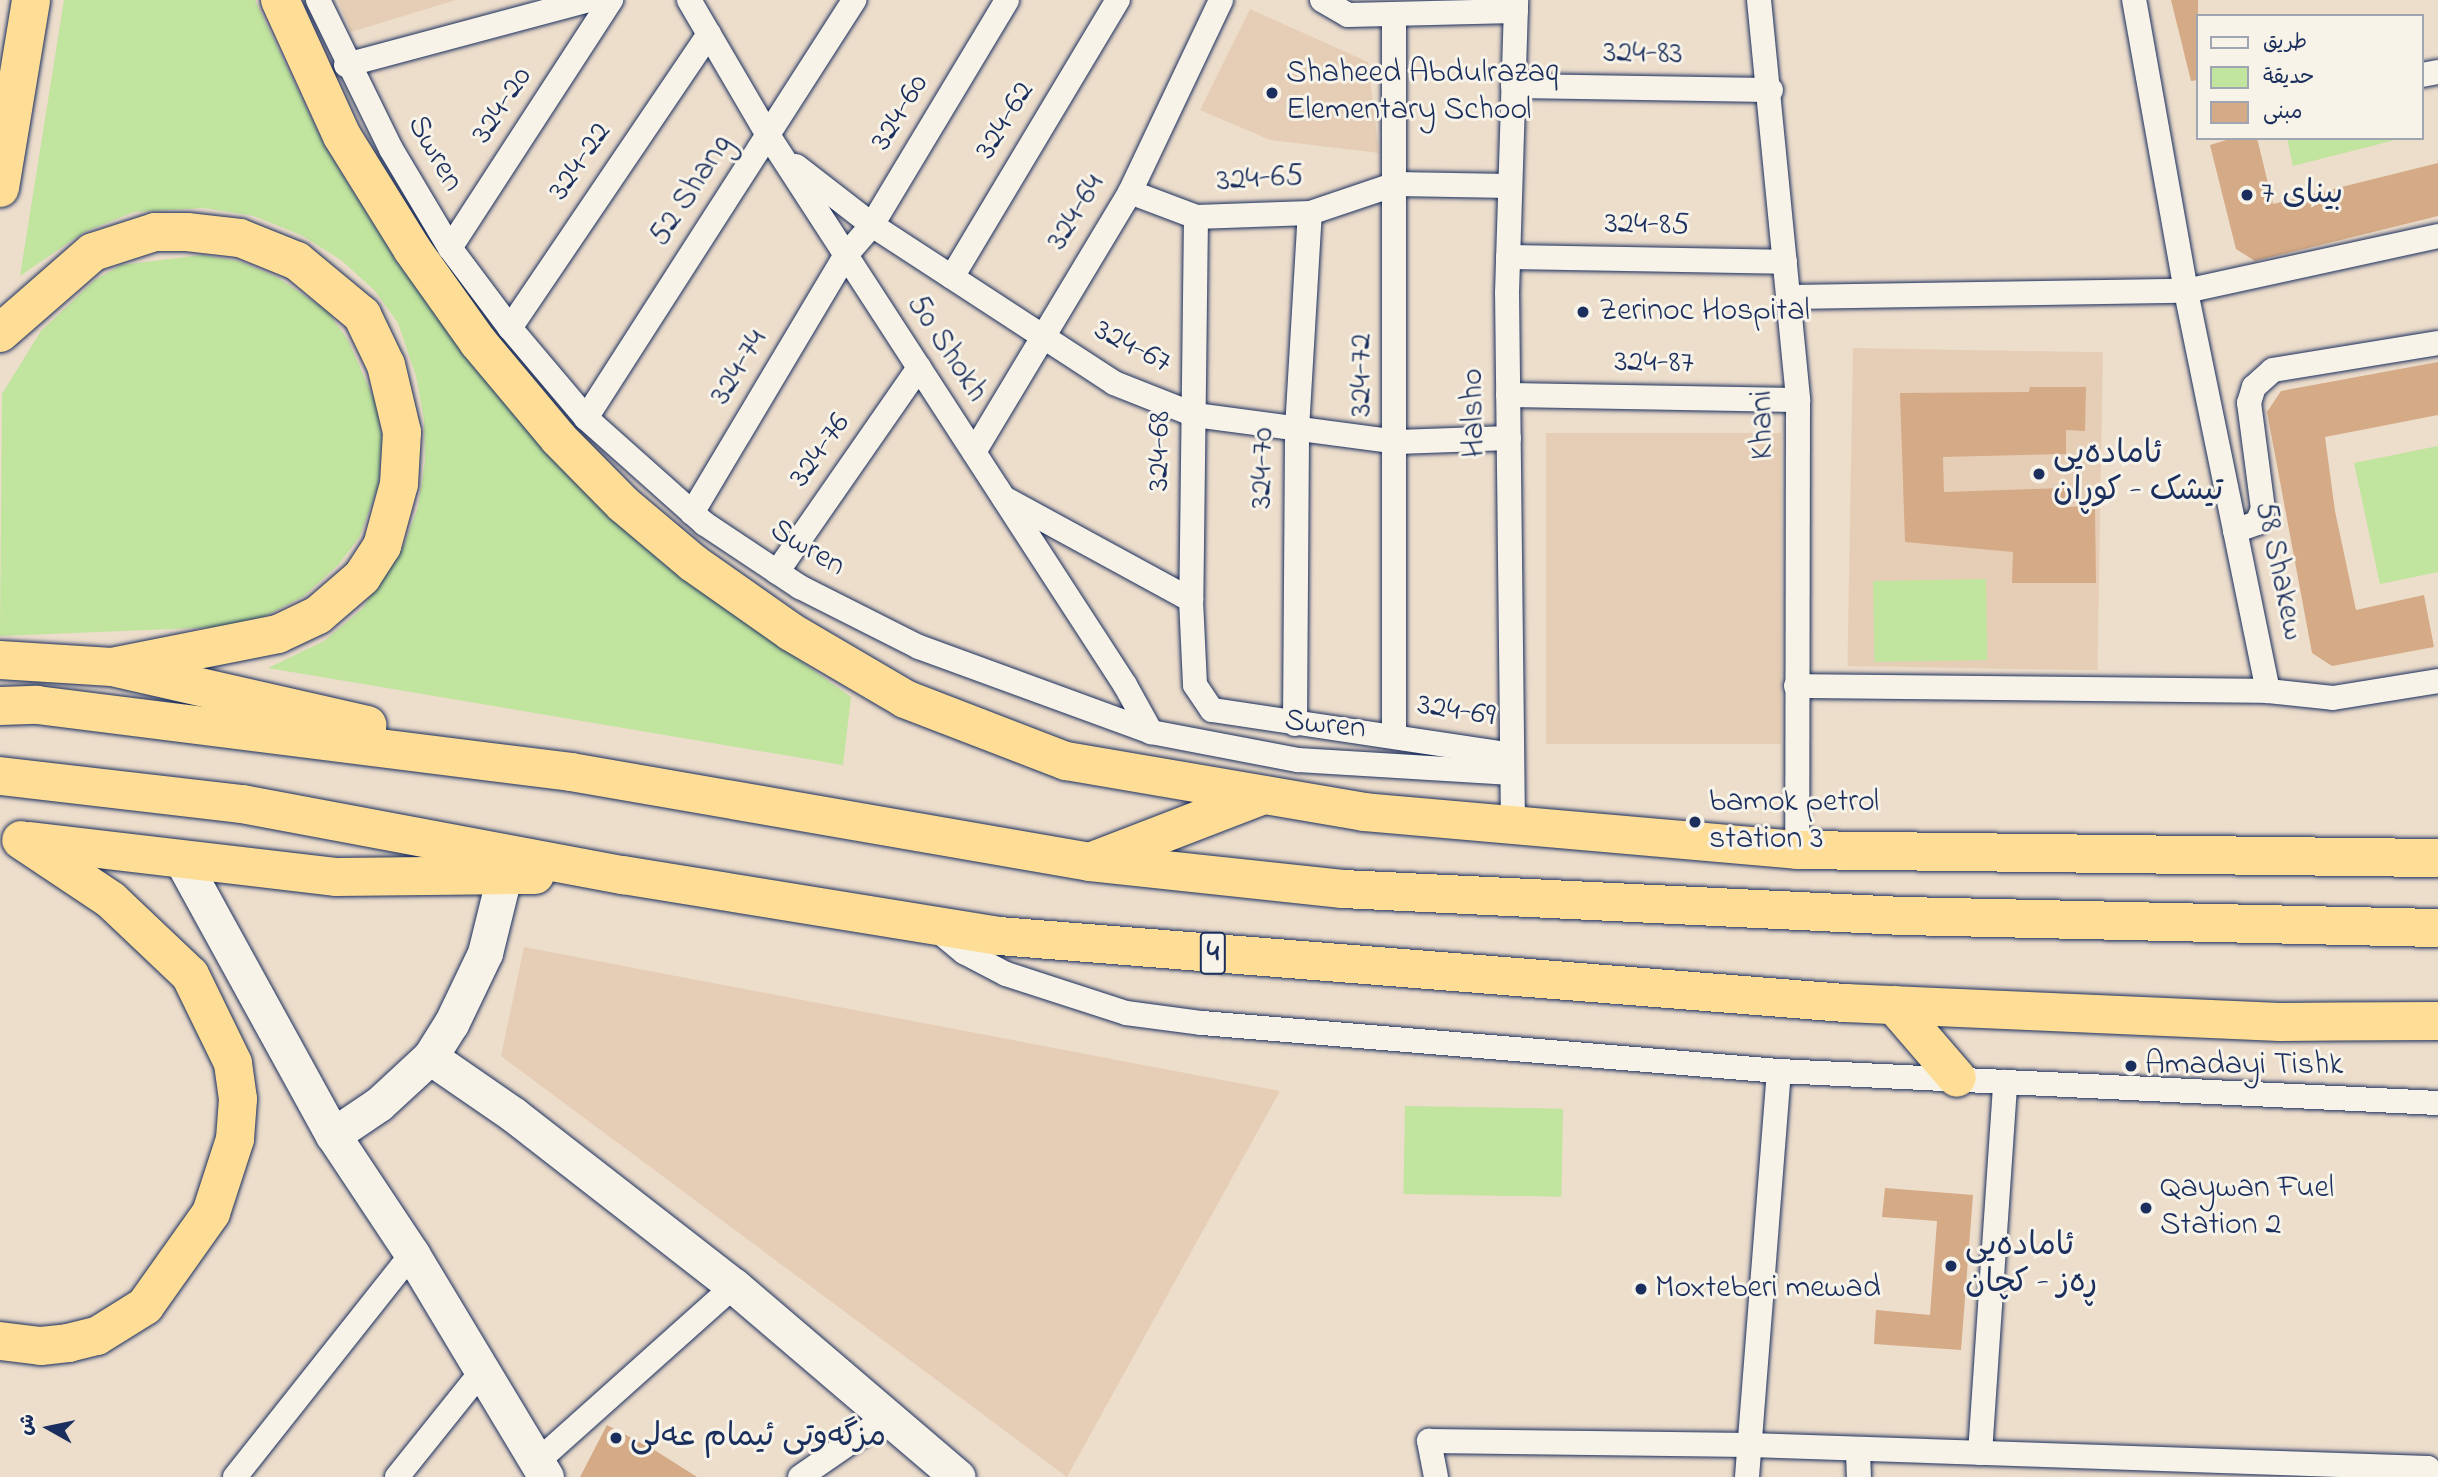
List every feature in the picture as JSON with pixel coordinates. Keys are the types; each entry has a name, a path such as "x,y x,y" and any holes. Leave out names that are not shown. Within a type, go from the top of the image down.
{"highway":[{"path":"0,188 31,0"},
{"path":"280,0 342,136 412,248 478,342 578,458 623,504 693,563 791,632 905,699 1066,761 1364,812 1797,850 2438,858"},
{"path":"0,332 93,252 155,232 187,232 240,239 297,261 362,315 386,365 402,432 399,484 382,546 362,577 318,615 278,634 112,667"},
{"path":"0,660 112,667 571,772"},
{"path":"0,706 37,705 571,772 1090,862 1357,890 1904,916 2438,928"},
{"name":"4","path":"0,776 242,804 623,875 999,936 1894,1005 2280,1022 2438,1021"},
{"path":"1090,862 1263,795"},
{"path":"11,839 337,877 623,875"},
{"path":"0,1340 41,1346 68,1343 97,1336 145,1306 211,1213 232,1151 238,1099 233,1063 190,975 111,900 11,839"},
{"path":"1894,1005 1957,1078"}],"street":[{"name":"Swren","path":"317,0 346,65 450,248 510,328 586,418 692,513 777,572 919,647 1151,732 1298,760 1512,764"},
{"path":"346,65 588,0"},
{"name":"324-20","path":"450,248 611,0"},
{"name":"50 Shokh","path":"689,0 845,256 974,452 1151,732"},
{"name":"52 Shang","path":"586,418 775,145 854,0"},
{"name":"324-60","path":"845,256 872,225 1007,0"},
{"name":"324-62","path":"952,276 1118,0"},
{"name":"324-64","path":"974,452 1130,191 1221,0"},
{"name":"Khani","path":"1759,0 1771,90 1798,400 1797,850"},
{"name":"58 Shakew","path":"2134,0 2186,291 2268,691"},
{"path":"1325,1 1348,15 1394,14 1428,8 1516,5"},
{"name":"Halsho","path":"1513,826 1508,257 1516,5"},
{"name":"324-72","path":"1394,14 1397,442 1394,736"},
{"name":"324-22","path":"510,328 709,34"},
{"name":"324-83","path":"1513,86 1771,90"},
{"name":"324-67","path":"775,145 872,225 1114,383 1195,415 1397,442 1509,438"},
{"name":"324-65","path":"1130,191 1196,217 1310,213 1396,184 1510,186"},
{"name":"324-70","path":"1294,724 1297,429 1310,213"},
{"name":"324-68","path":"1195,685 1191,600 1196,217"},
{"path":"1788,297 2186,291 2438,236"},
{"name":"324-74","path":"692,513 845,256"},
{"name":"324-85","path":"1508,257 1785,262"},
{"path":"2235,531 2257,523 2263,509 2249,404 2253,387 2273,370 2438,343"},
{"name":"324-76","path":"777,572 919,368"},
{"name":"324-87","path":"1508,395 1798,400"},
{"path":"1002,496 1191,600"},
{"path":"1796,686 2268,691 2333,698 2438,681"},
{"name":"324-69","path":"1195,685 1212,710 1294,724 1394,736 1512,764"},
{"path":"181,859 333,1135 412,1254 542,1469 734,1286"},
{"path":"333,1135 379,1104 430,1057 470,989 485,953 504,876"},
{"path":"929,923 964,953 1006,974 1126,1013 1779,1071 2438,1103"},
{"path":"430,1057 514,1115 734,1286 958,1477"},
{"path":"1747,1477 1779,1071"},
{"path":"1980,1453 2006,1082"},
{"path":"235,1477 412,1254"},
{"path":"397,1477 481,1372"},
{"path":"800,1477 887,1417"},
{"path":"1436,1477 1429,1441 1750,1445 1858,1451 1980,1453 2049,1466 2428,1468 2428,1477"},
{"path":"1858,1451 1859,1477"}],"shaded area":[{"path":"338,0 456,0 351,32"},
{"path":"1250,9 1368,62 1379,153 1270,140 1200,110"},
{"path":"1853,348 2103,352 2097,670 1847,666"},
{"path":"1546,433 1781,433 1781,744 1546,744"},
{"path":"524,947 1280,1091 1067,1477 501,1056"}],"green space":[{"path":"64,0 255,0 325,147 399,265 455,340 606,512 665,565 851,697 843,765 268,668 324,641 362,609 404,545 418,507 425,461 424,420 416,376 398,323 375,291 341,260 303,236 254,216 204,208 134,212 84,232 20,276"},
{"path":"2287,140 2395,140 2293,166"},
{"path":"202,255 238,261 277,277 327,311 348,340 376,404 382,439 378,486 359,538 338,565 304,596 245,626 0,636 2,394 41,331 95,280 121,265"},
{"path":"2438,446 2438,572 2380,584 2354,463"},
{"path":"1986,579 1987,660 1874,662 1873,581"},
{"path":"1405,1106 1563,1109 1561,1197 1403,1194"}],"building":[{"path":"2171,0 2198,0 2196,80 2191,81"},
{"name":"بيناى 7","path":"2226,140 2257,140 2273,204 2438,163 2438,216 2255,261 2236,249 2210,145"},
{"path":"2438,362 2438,415 2325,437 2335,511 2356,610 2424,595 2434,647 2332,666 2312,653 2267,412 2281,391"},
{"name":"ئامادەیی تیشک - کوڕان","path":"2030,387 2086,387 2085,431 2066,430 2066,454 1943,457 1944,492 2066,488 2066,507 2095,506 2096,583 2012,583 2013,552 1905,542 1900,393 2029,392"},
{"name":"ئامادەیی ڕەز - کچان","path":"1885,1188 1973,1195 1961,1350 1874,1344 1876,1310 1930,1315 1937,1221 1882,1217"},
{"name":"مزگەوتی ئیمام عەلی","path":"607,1425 656,1451 697,1477 580,1477"}],"place":[{"name":"Shaheed Abdulrazaq Elementary School","path":"1272,93"},
{"name":"بيناى 7","path":"2247,195"},
{"name":"Zerinoc Hospital","path":"1583,312"},
{"name":"ئامادەیی تیشک - کوڕان","path":"2039,474"},
{"name":"bamok petrol station 3","path":"1695,822"},
{"name":"Amadayi Tishk","path":"2131,1066"},
{"name":"Qaywan Fuel Station 2","path":"2146,1208"},
{"name":"ئامادەیی ڕەز - کچان","path":"1951,1266"},
{"name":"Moxteberi mewad","path":"1641,1289"},
{"name":"مزگەوتی ئیمام عەلی","path":"616,1438"}]}
